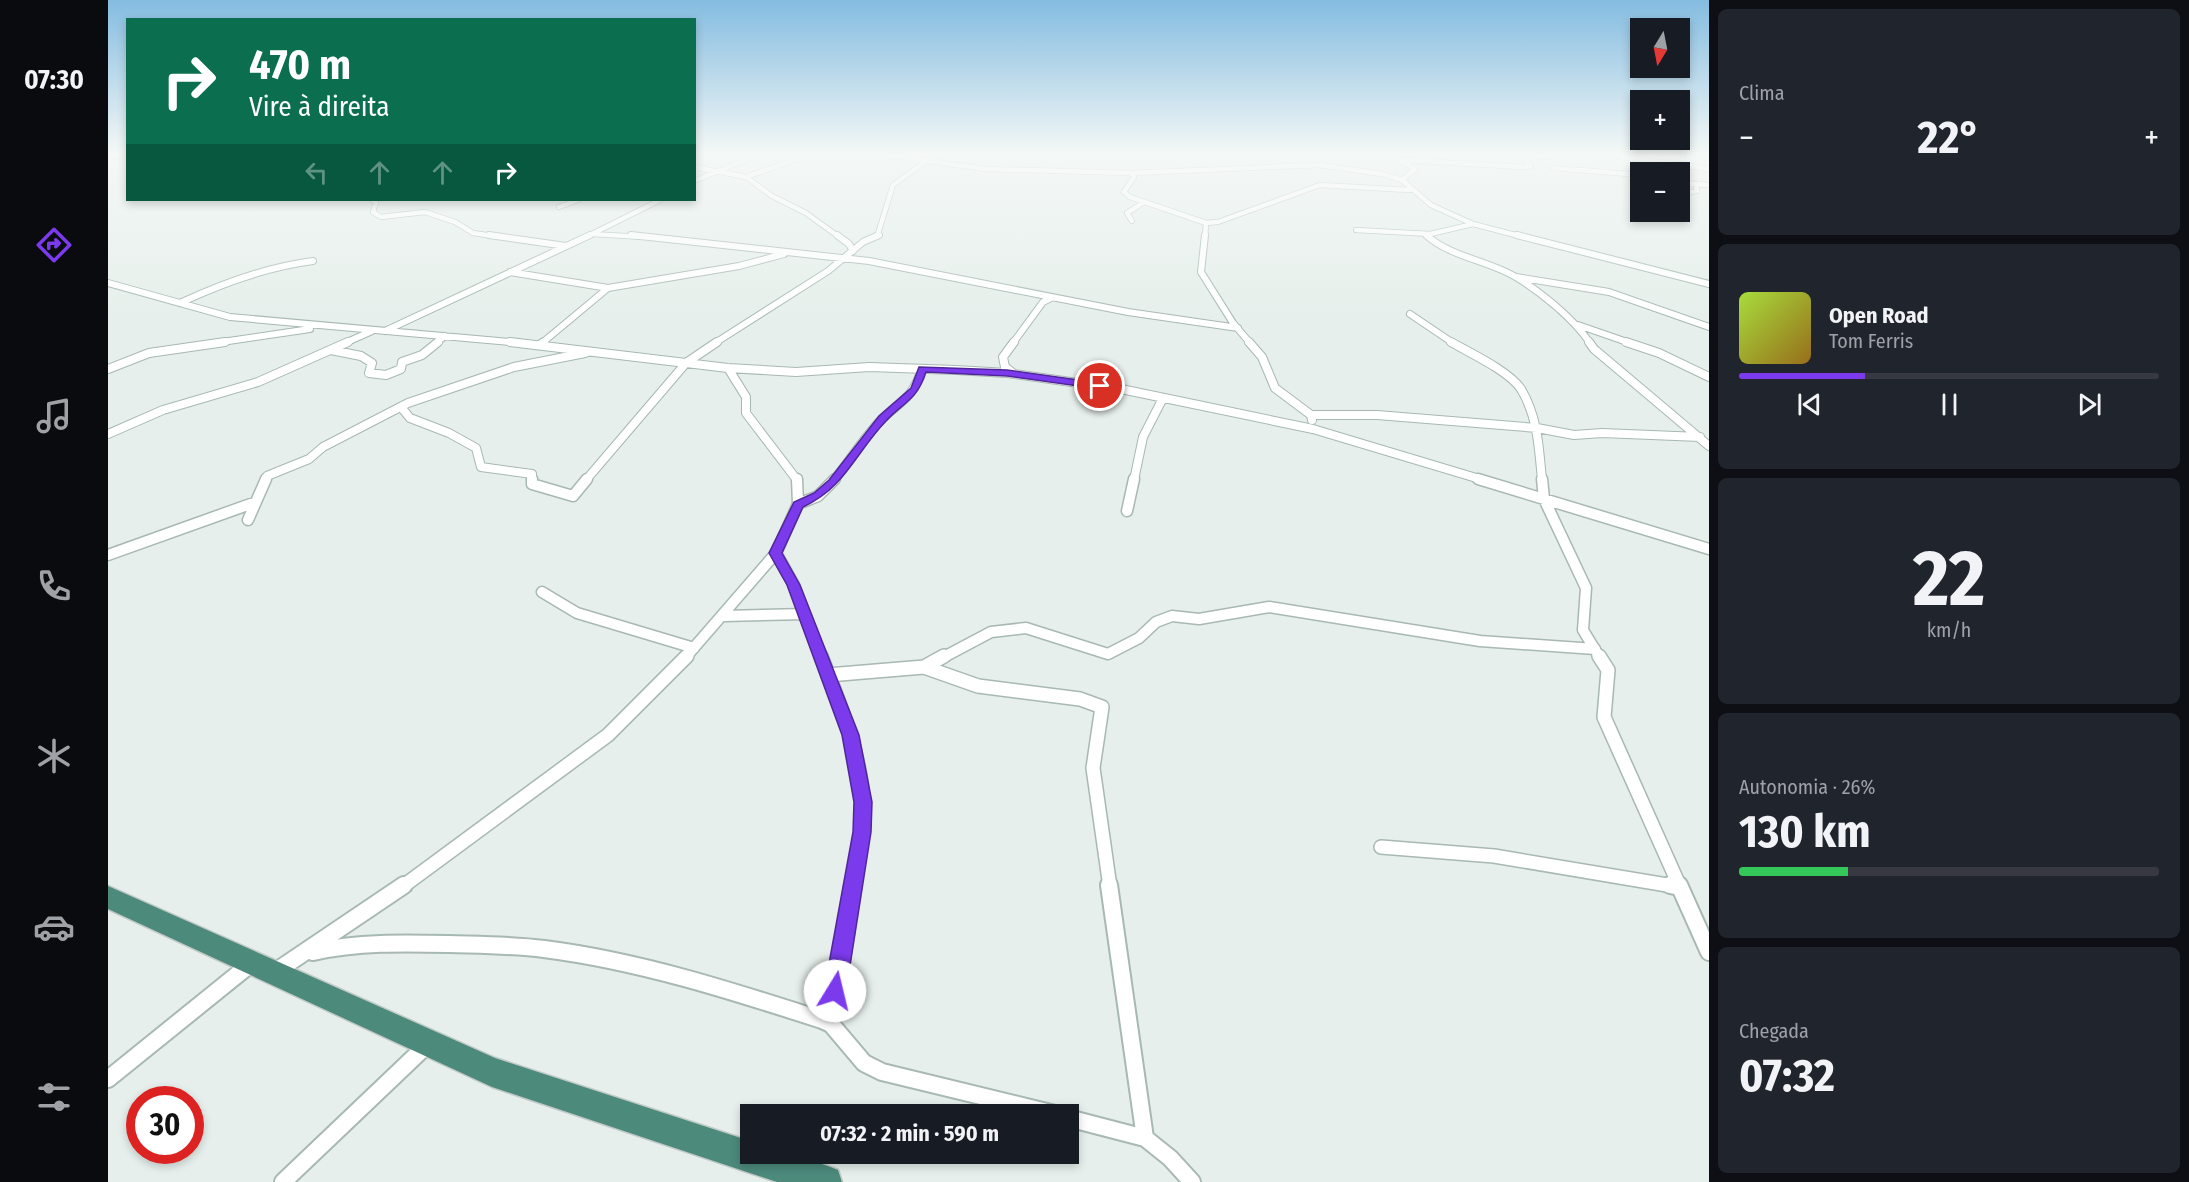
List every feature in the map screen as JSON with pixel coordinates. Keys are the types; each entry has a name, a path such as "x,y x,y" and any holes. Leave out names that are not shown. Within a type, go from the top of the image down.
{"highway":[{"path":"108,897 492,1072 826,1182"}],"street":[{"path":"374,209 373,212 381,217 422,212 440,216 473,233 566,246"},
{"path":"383,332 641,209"},
{"path":"798,209 849,244 853,251"},
{"path":"401,407 410,418 449,433 476,448 481,467 532,474 532,484 573,496 686,363 744,322 846,258 863,242 879,236 886,209"},
{"path":"1132,221 1127,218 1127,213 1133,209"},
{"path":"1165,209 1206,223 1218,222 1253,209"},
{"path":"1440,209 1473,224 1709,284"},
{"path":"1206,223 1201,272 1238,328 1262,357 1275,388 1311,415 1377,415 1537,428 1575,435 1602,433 1709,438"},
{"path":"1473,224 1426,235 1437,246 1514,276 1597,289 1642,302 1684,322 1709,327"},
{"path":"1356,230 1431,234"},
{"path":"591,234 619,234 846,258 1051,298 1238,328"},
{"path":"510,273 608,288 739,266 791,252"},
{"path":"180,303 268,268 313,261"},
{"path":"1514,276 1578,325 1659,354 1709,377"},
{"path":"110,284 230,317 541,345 728,368 796,372 869,367 1014,374 1163,398 1313,429 1709,549"},
{"path":"541,345 608,288"},
{"path":"1014,374 1005,367 1003,357 1036,310 1051,298"},
{"path":"1410,314 1429,329 1491,365 1520,388 1537,428 1544,499 1586,588 1583,630 1608,670 1605,717 1709,952"},
{"path":"1578,325 1594,349 1709,446"},
{"path":"108,369 149,352 330,327"},
{"path":"110,431 163,410 258,382 373,331"},
{"path":"331,350 361,356 372,363 369,373 386,375 401,369 402,362 422,355 445,336"},
{"path":"248,520 267,476 309,459 323,447 401,407 514,367 597,351"},
{"path":"306,953 439,862 608,735 724,616 776,553 798,504 797,477 746,413 746,397 728,368"},
{"path":"798,504 818,496 833,482 883,418 901,405 916,388 922,369"},
{"path":"1127,511 1143,437 1163,398"},
{"path":"1311,415 1313,429"},
{"path":"108,555 214,515 256,502"},
{"path":"776,553 794,585 850,735 863,802 862,832 837,974 831,1024"},
{"path":"542,592 577,614 694,648"},
{"path":"828,675 924,667 991,632 1026,628 1108,654 1139,638 1156,622 1172,616 1198,619 1269,607 1480,641 1595,649"},
{"path":"724,616 805,614"},
{"path":"924,667 978,686 1080,699 1102,707 1094,768 1145,1138"},
{"path":"1381,847 1494,856 1680,887"},
{"path":"108,1079 264,967 306,953 349,943 375,941 491,945 561,951 726,988 831,1024 864,1063 882,1072 1014,1104"},
{"path":"283,1182 429,1043"},
{"path":"1079,1121 1145,1138 1170,1158 1192,1182"}],"route":[{"path":"835,991 862,832 863,802 858,766 850,735 794,585 776,553 798,504 818,496 833,482 883,418 909,397 916,388 922,369 1007,373 1100,386"}]}
